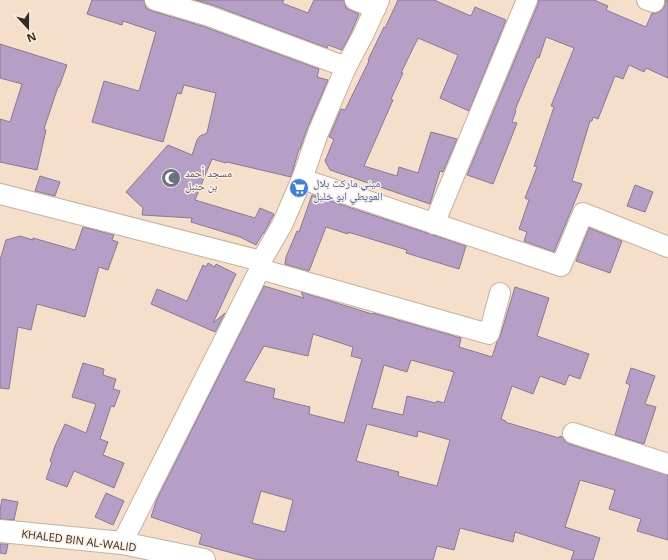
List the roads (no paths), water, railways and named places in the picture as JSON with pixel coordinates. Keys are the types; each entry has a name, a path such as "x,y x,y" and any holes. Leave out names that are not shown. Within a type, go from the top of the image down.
{"street":[{"path":"155,0 209,16 346,67"},
{"path":"122,543 260,265 282,226 302,179 318,133 346,67 378,4 355,0"},
{"path":"434,224 527,0"},
{"path":"647,0 654,2 654,0"},
{"path":"302,179 561,266 583,213 668,247"},
{"path":"0,194 260,265 488,334 500,293"},
{"path":"573,433 668,464"},
{"name":"KHALED BIN AL-WALID","path":"0,531 122,543 204,560"}],"place":[{"name":"مسجد أحمد بن حنبل","path":"171,178"},
{"name":"ميني ماركت بلال العويطي ابو خليل","path":"299,188"}]}
